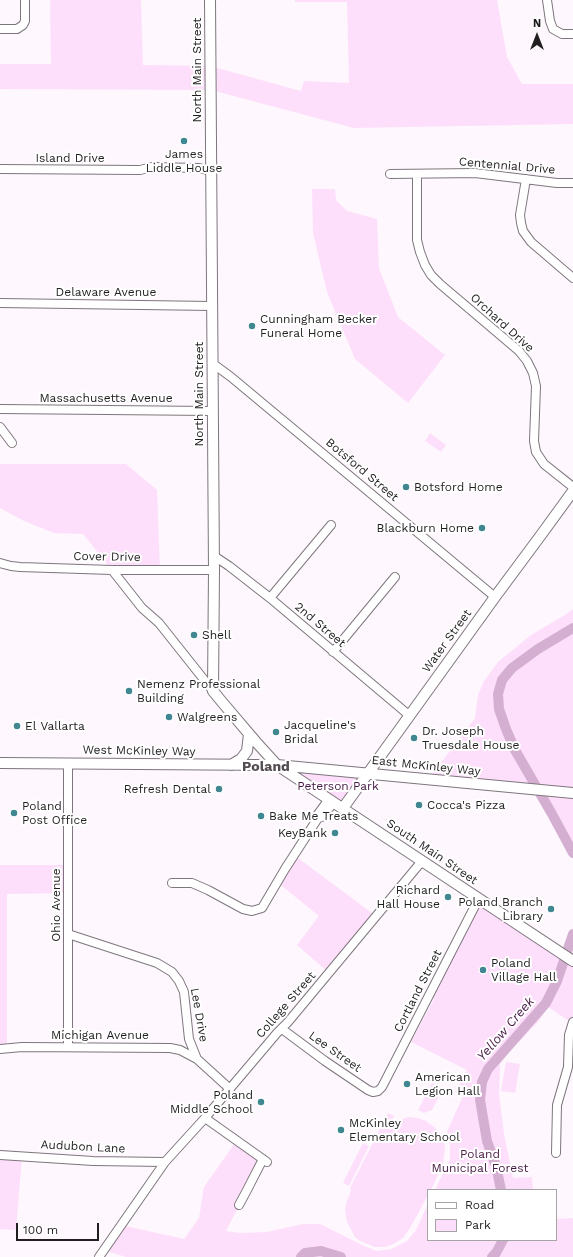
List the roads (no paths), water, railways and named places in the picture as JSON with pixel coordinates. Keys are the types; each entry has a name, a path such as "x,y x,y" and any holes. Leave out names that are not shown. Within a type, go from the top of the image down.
{"main road":[{"name":"North Main Street","path":"210,0 214,556 213,690"},
{"name":"Water Street","path":"343,808 494,597 573,491"},
{"path":"213,690 277,765"},
{"path":"232,765 241,759 247,752 249,734"},
{"name":"West McKinley Way","path":"0,763 277,765"},
{"name":"East McKinley Way","path":"277,765 573,793"},
{"name":"South Main Street","path":"277,765 573,961"}],"street":[{"path":"0,29 17,29 24,25 25,0"},
{"path":"547,0 550,21 553,29 562,34 573,34"},
{"name":"Island Drive","path":"0,169 140,170 152,167 199,168 211,171"},
{"name":"Centennial Drive","path":"390,174 475,173 557,183 573,183"},
{"name":"Orchard Drive","path":"417,174 417,240 425,265 431,275 440,284 519,351 527,361 533,373 536,386 534,441 536,452 547,467 573,487"},
{"path":"526,179 520,215 523,231 531,242 573,278"},
{"name":"Delaware Avenue","path":"0,303 212,306"},
{"name":"Botsford Street","path":"212,364 234,379 494,597"},
{"name":"Massachusetts Avenue","path":"0,409 212,411"},
{"path":"0,427 12,443"},
{"path":"270,598 330,525"},
{"name":"2nd Street","path":"214,556 270,598 410,716"},
{"name":"Cover Drive","path":"0,562 7,565 20,567 112,570 214,570"},
{"path":"112,570 142,608 159,623 213,690"},
{"path":"333,652 395,577"},
{"name":"Ohio Avenue","path":"68,763 68,1047"},
{"path":"172,883 192,883 243,909 252,911 262,908 318,818 318,814 331,800"},
{"name":"College Street","path":"99,1257 165,1162 282,1029 422,861"},
{"name":"Cortland Street","path":"376,1092 382,1087 479,898"},
{"name":"Lee Drive","path":"68,934 157,963 172,972 179,981 184,992 189,1039 197,1059 230,1089"},
{"path":"556,1153 557,1105 568,1067 569,1036 573,1022"},
{"name":"Lee Street","path":"282,1029 325,1061 368,1090 376,1092"},
{"name":"Michigan Avenue","path":"0,1049 22,1047 170,1048 180,1050 197,1059"},
{"path":"205,1118 265,1160 239,1205"},
{"name":"Audubon Lane","path":"0,1155 93,1161 165,1162"}],"waterway":[{"name":"Yellow Creek","path":"573,628 538,649 512,668 502,680 498,694 499,709 515,750 573,853"},
{"name":"Yellow Creek","path":"501,1189 496,1166 487,1141 480,1100 482,1082 488,1069 546,1003 557,981 573,934"},
{"name":"Yellow Creek","path":"492,1257 502,1241"},
{"name":"Yellow Creek","path":"301,1257 305,1253 321,1251 341,1257"}],"place":[{"name":"James Liddle House","path":"184,141"},
{"name":"Cunningham Becker Funeral Home","path":"252,326"},
{"name":"Botsford Home","path":"406,487"},
{"name":"Blackburn Home","path":"482,528"},
{"name":"Shell","path":"194,635"},
{"name":"Nemenz Professional Building","path":"129,691"},
{"name":"Walgreens","path":"169,717"},
{"name":"El Vallarta","path":"17,726"},
{"name":"Jacqueline's Bridal","path":"276,732"},
{"name":"Dr. Joseph Truesdale House","path":"414,738"},
{"name":"Refresh Dental","path":"219,789"},
{"name":"Cocca's Pizza","path":"419,805"},
{"name":"Poland Post Office","path":"14,813"},
{"name":"Bake Me Treats","path":"261,816"},
{"name":"KeyBank","path":"335,833"},
{"name":"Richard Hall House","path":"448,897"},
{"name":"Poland Branch Library","path":"551,909"},
{"name":"Poland Village Hall","path":"483,970"},
{"name":"American Legion Hall","path":"407,1084"},
{"name":"Poland Middle School","path":"261,1102"},
{"name":"McKinley Elementary School","path":"341,1130"}],"district":[{"name":"Poland","path":"266,767"}],"park label":[{"name":"Peterson Park","path":"338,786"},
{"name":"Poland Municipal Forest","path":"480,1161"}]}
